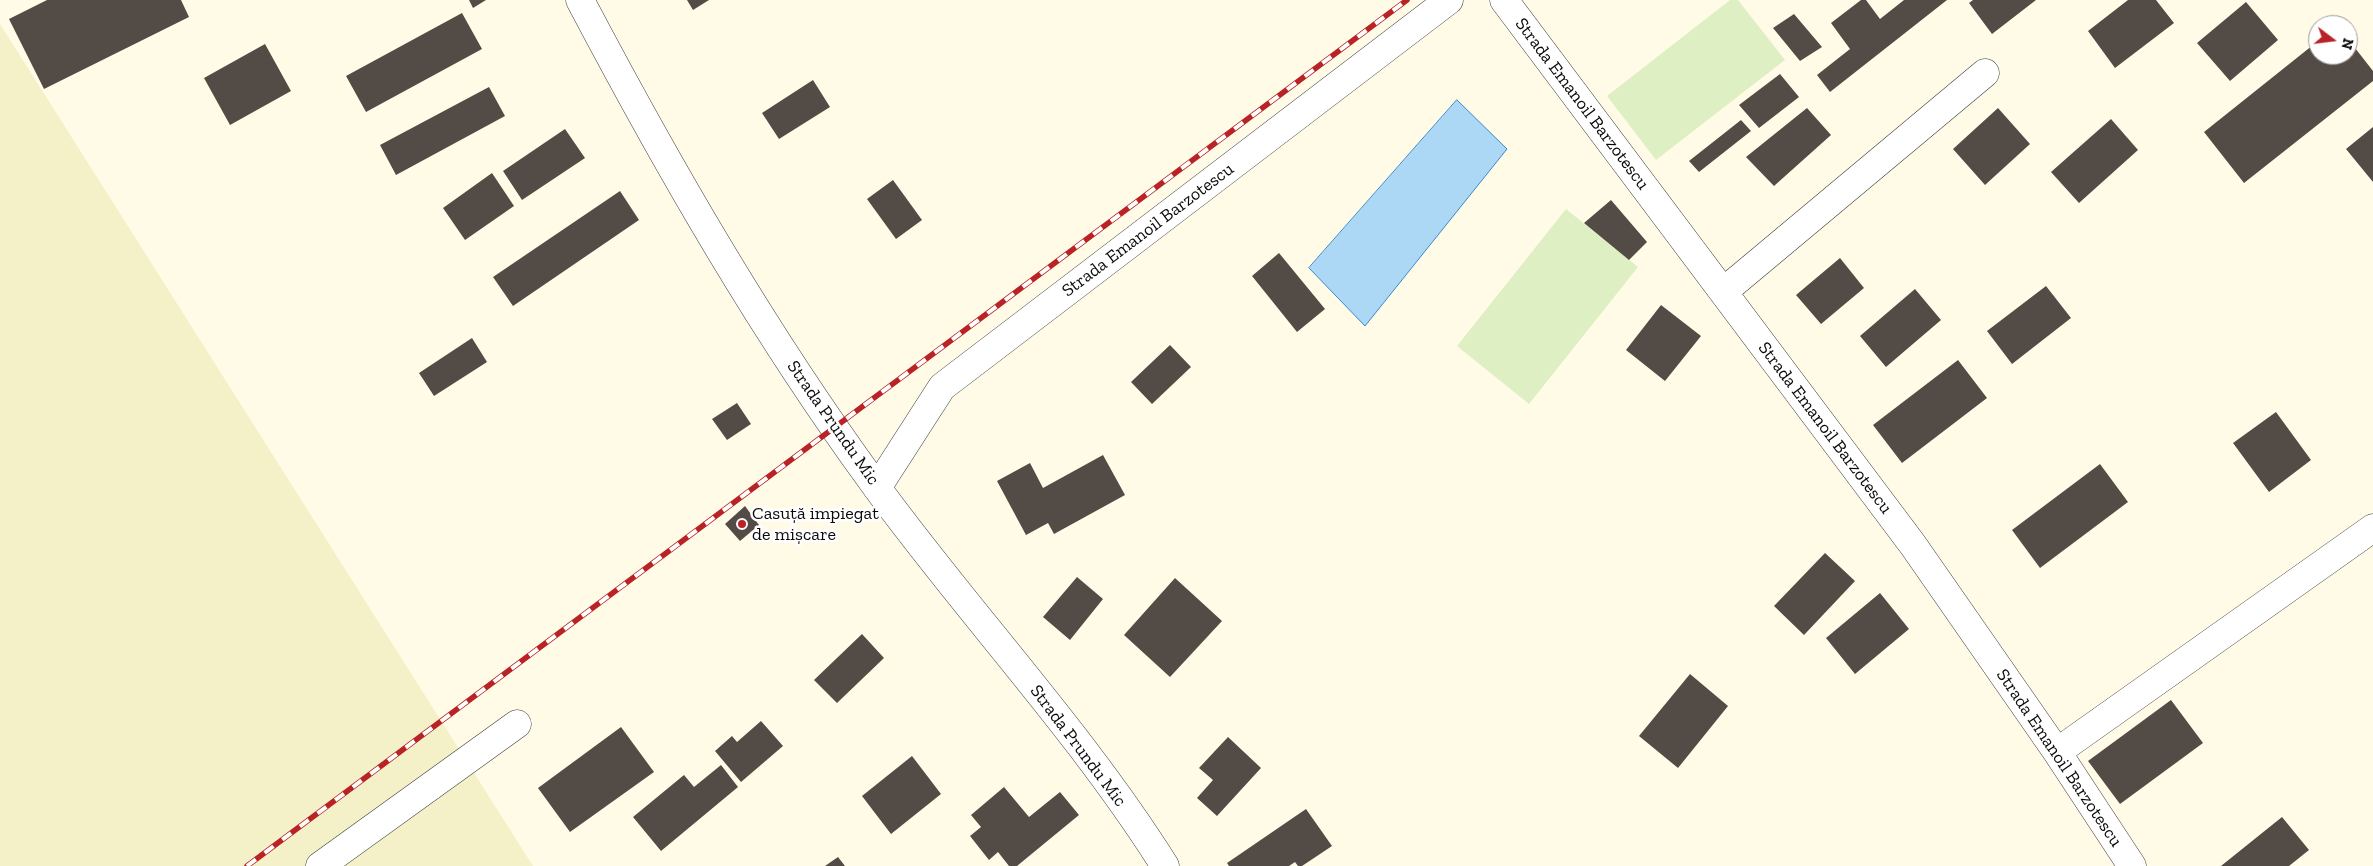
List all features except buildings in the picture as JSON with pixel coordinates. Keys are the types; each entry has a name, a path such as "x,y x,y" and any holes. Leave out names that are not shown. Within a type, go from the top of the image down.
{"street":[{"name":"Strada Prundu Mic","path":"580,0 623,82 746,294 877,488 1088,757 1145,834 1166,866"},
{"name":"Strada Emanoil Barzotescu","path":"877,488 942,387 1449,0"},
{"name":"Strada Emanoil Barzotescu","path":"1504,0 1913,545 2057,752 2132,866"},
{"path":"1723,292 1985,73"},
{"path":"2057,752 2373,528"},
{"path":"320,866 517,724"}],"shaded area":[{"path":"0,24 533,866 0,866"}],"green space":[{"path":"1730,0 1738,0 1785,60 1656,160 1607,96"},
{"path":"1566,209 1638,267 1529,404 1457,346"}],"water":[{"path":"1457,100 1507,149 1365,326 1309,268"}],"railway":[{"path":"247,866 1407,0"}],"place":[{"name":"Casuță impiegat de mișcare","path":"742,524"}]}
